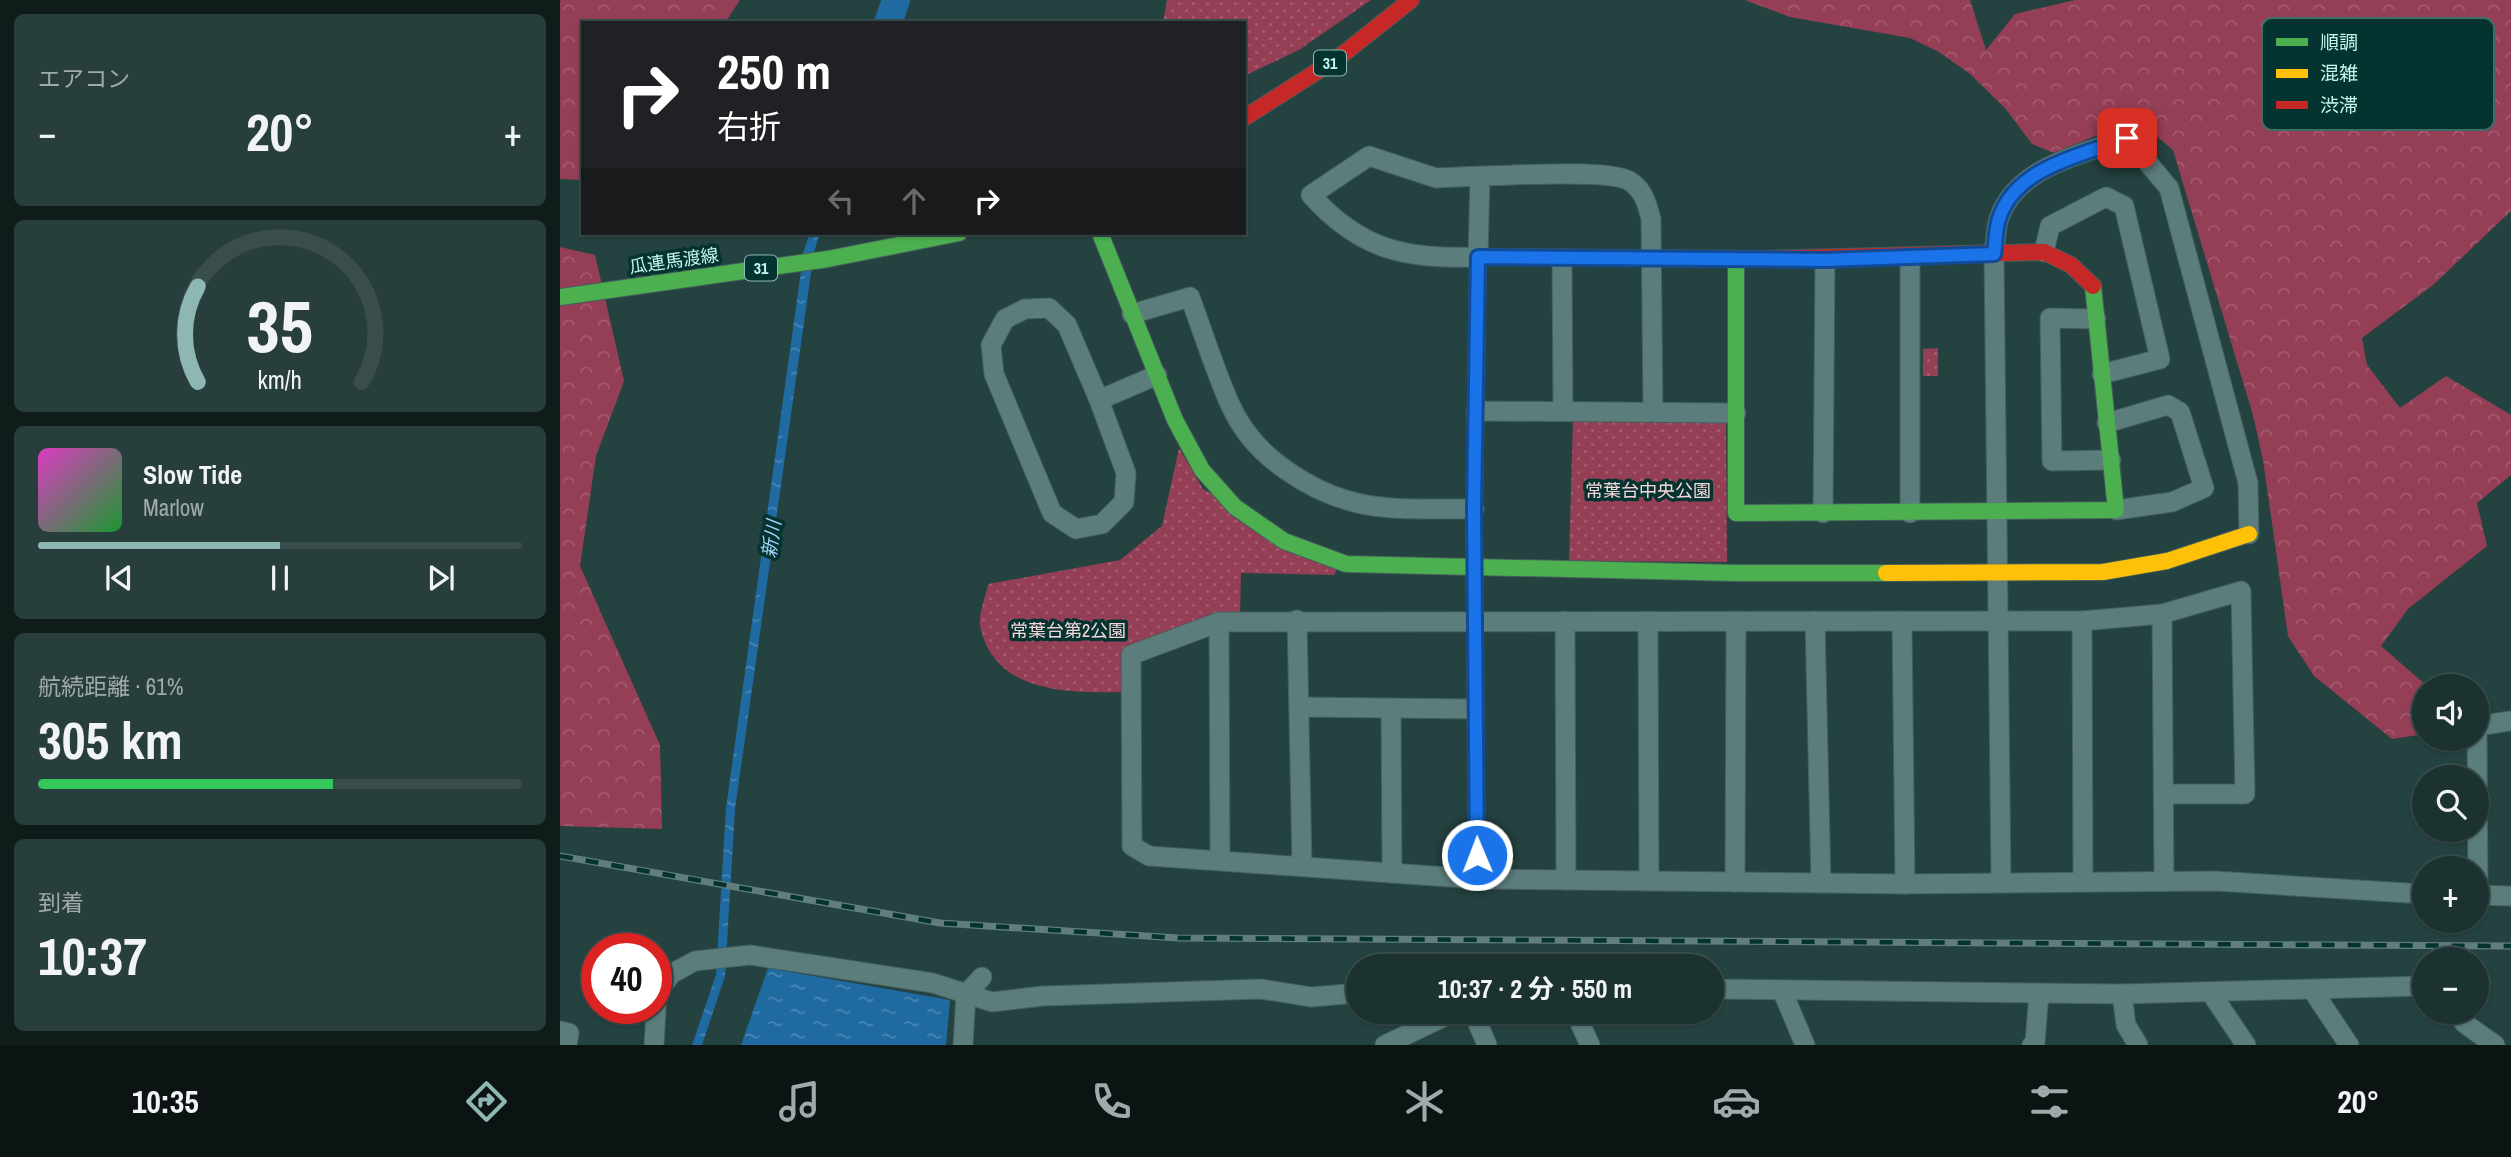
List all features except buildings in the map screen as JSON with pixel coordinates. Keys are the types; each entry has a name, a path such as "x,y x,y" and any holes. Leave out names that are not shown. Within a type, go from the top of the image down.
{"street":[{"name":"31","path":"1246,117 1338,58 1411,0"},
{"path":"1101,235 1175,420 1202,470 1235,507 1284,541 1346,564 1474,568 1996,572 2103,572 2167,561 2249,534 2248,482 2169,188 2127,138 2039,171 2014,194 2000,216 1994,254 1997,512 1996,572 1996,621 2001,881"},
{"path":"1653,412 1651,260 1651,219 1645,195 1630,180 1608,175 1436,178 1369,156 1311,195 1325,211 1370,244 1427,258 1478,257 1651,260 1825,260 2044,252 2064,260 2084,273 2093,286 2116,510"},
{"path":"1477,879 1474,509 1480,176"},
{"path":"2044,252 2050,226 2106,197 2124,206 2160,359 2102,373"},
{"name":"瓜連馬渡線","path":"561,297 828,259 949,235"},
{"path":"1910,257 1910,513"},
{"path":"1562,259 1563,411"},
{"path":"1736,260 1736,513 2116,510 2172,502 2204,488 2180,412 2168,405 2107,423"},
{"path":"1823,513 1825,260"},
{"path":"1132,314 1190,297 1229,403 1245,432 1268,458 1329,497 1385,508 1474,509"},
{"path":"1049,308 1067,325 1099,400 1126,473 1124,502 1102,524 1076,529 1052,513 994,374 991,345 1004,319 1025,309 1049,308"},
{"path":"2096,319 2050,318 2052,461 2111,460"},
{"path":"1099,400 1157,375"},
{"path":"1476,411 1736,413"},
{"path":"2164,794 2245,794 2241,591 2162,614 2082,621 1219,622 1131,655 1132,846 1149,856 1477,879 1905,884 2215,881 2412,893"},
{"path":"2162,614 2164,881"},
{"path":"1297,620 1302,866"},
{"path":"1565,621 1566,880"},
{"path":"1648,621 1649,881"},
{"path":"1735,882 1736,621"},
{"path":"1815,621 1821,883"},
{"path":"1902,621 1905,884"},
{"path":"2082,621 2083,881"},
{"path":"1219,622 1220,860"},
{"path":"1299,707 1475,709"},
{"path":"1391,708 1392,873"},
{"path":"2477,856 2477,726 2511,721"},
{"path":"2489,895 2511,896"},
{"path":"654,1045 657,994 671,974 695,961 750,955 933,983 992,1002 1044,996 1261,989 1311,997 1346,994"},
{"path":"963,1045 966,994 982,977"},
{"path":"1724,989 2123,995 2412,986"},
{"path":"1782,990 1805,1045"},
{"path":"2313,990 2349,1045"},
{"path":"2032,1045 2035,1043 2039,993"},
{"path":"2211,993 2246,1045"},
{"path":"2123,995 2126,1024 2138,1045"},
{"path":"1385,1045 1429,1024"},
{"path":"1478,1024 1487,1045"},
{"path":"1580,1024 1590,1045"},
{"path":"2465,1024 2487,1043"},
{"path":"560,1031 569,1033 567,1045"}],"green space":[{"path":"560,0 740,0 726,21 581,21 581,180 560,179"},
{"path":"1167,0 1371,0 1299,50 1246,75 1246,21 1163,21"},
{"path":"1745,0 1970,0 1986,50 2015,14 2075,0 2511,0 2511,211 2433,285 2362,338 2367,365 2400,408 2446,376 2511,415 2511,475 2477,503 2487,546 2408,609 2381,646 2413,674 2412,736 2392,739 2314,676 2288,636 2263,460 2253,415 2173,150 2136,119 2054,153 2032,144 2005,108 1970,74 1939,52 1910,38 1790,17"},
{"path":"560,247 595,255 624,381 596,456 580,566 660,745 662,829 560,826"},
{"path":"1938,348 1938,376 1923,376 1923,349"},
{"name":"常葉台中央公園","path":"1573,420 1726,421 1727,562 1569,561"},
{"name":"常葉台第2公園","path":"1179,448 1203,489 1338,567 1334,575 1241,573 1240,614 1214,613 1125,650 1123,692 1080,692 1037,685 1017,677 1001,665 988,648 980,626 988,584 1120,560 1162,526"}],"water":[{"path":"809,235 819,235 814,252 735,809 725,976 702,1045 692,1045 716,975 726,808 804,250"},
{"path":"768,968 950,1000 946,1045 741,1045"}],"waterway":[{"name":"新川","path":"889,21 896,0"}],"railway":[{"path":"560,856 940,923 1178,938 2511,946"}],"traffic: fast":[{"path":"560,297 828,259 949,235"},
{"path":"1101,235 1175,420 1202,470 1235,507 1284,541 1346,564 1737,573 1886,573"},
{"path":"1474,518 1478,257 1762,259"},
{"path":"1736,260 1736,513 2116,510 2093,286"}],"traffic: slow":[{"path":"1474,518 1477,879"},
{"path":"1886,573 2103,572 2167,561 2249,534"}],"traffic: jam":[{"path":"1246,117 1338,58 1411,0"},
{"path":"1762,259 2044,252 2071,265 2093,286"}],"route":[{"path":"1477,855 1474,509 1478,257 1825,260 1994,254 2000,216 2014,194 2039,171 2127,138"}]}
